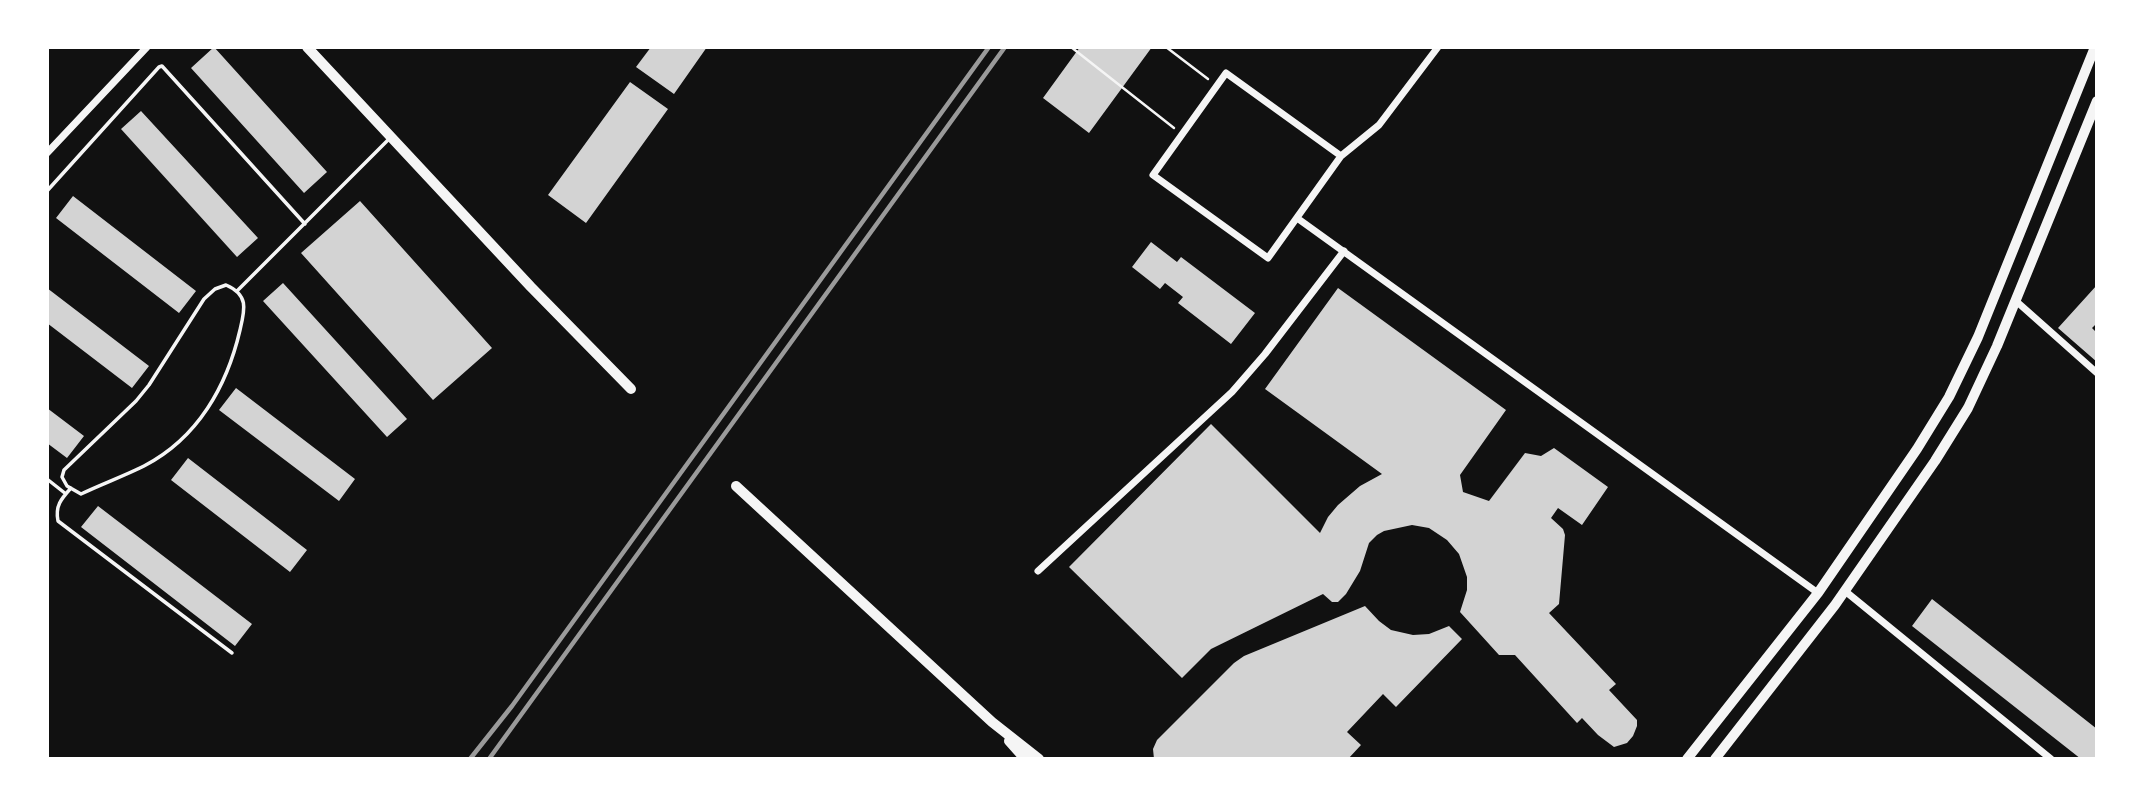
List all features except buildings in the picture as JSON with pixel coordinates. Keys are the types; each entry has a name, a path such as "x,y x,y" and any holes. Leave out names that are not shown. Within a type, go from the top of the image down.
{"highway":[{"path":"1687,759 1818,593 1917,449 1949,397 1978,337 2095,47"},
{"path":"1715,759 1845,591 1935,461 1968,408 2016,301 2097,101"}],"main road":[{"path":"307,47 531,287 631,389"},
{"path":"736,486 992,722 1039,759"},
{"path":"992,722 1025,759"}],"street":[{"path":"47,153 147,47"},
{"path":"1341,156 1226,73 1153,175 1268,258 1341,156 1379,125 1438,47"},
{"path":"1297,218 1818,593"},
{"path":"1038,571 1232,392 1265,354 1344,251"},
{"path":"2016,301 2097,373"},
{"path":"1845,591 2051,759"}],"lane":[{"path":"47,191 162,66 306,223"},
{"path":"238,290 391,138"},
{"path":"226,285 238,290 244,301 244,309 229,371 206,412 190,433 148,464 125,475 81,494 71,488 62,477 64,470 136,401 204,299 215,289 226,285"},
{"path":"47,479 66,494"},
{"path":"71,488 61,499 56,511 58,521 232,653"}],"path":[{"path":"1071,47 1182,134"},
{"path":"1166,47 1217,85"}],"railway":[{"path":"470,759 512,706 989,47"},
{"path":"489,759 1005,47"}]}
